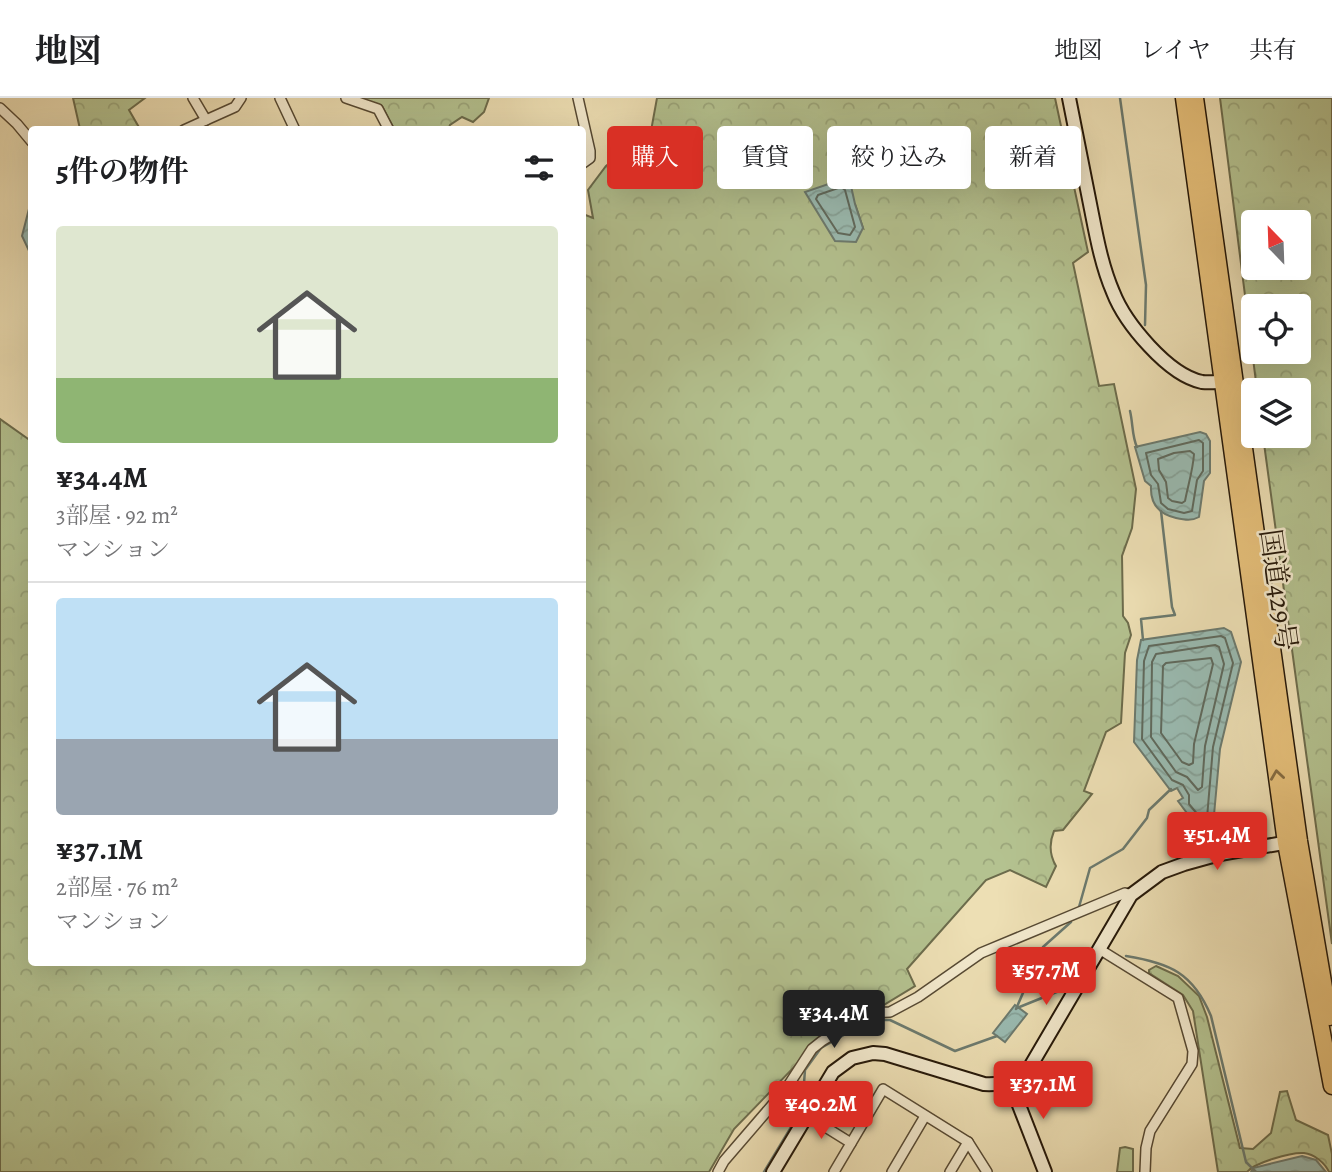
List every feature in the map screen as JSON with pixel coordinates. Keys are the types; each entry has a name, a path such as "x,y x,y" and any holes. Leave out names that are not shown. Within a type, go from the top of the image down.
{"highway":[{"name":"国道429号","path":"1184,98 1230,381"},
{"name":"国道429号","path":"1195,98 1292,842 1332,1086"},
{"name":"国道429号","path":"1292,842 1332,1032"}],"street":[{"path":"193,98 206,121"},
{"path":"194,126 235,107 241,98"},
{"path":"280,98 293,126"},
{"path":"346,98 378,109 387,126"},
{"path":"578,98 584,126"},
{"path":"1069,98 1102,261 1114,295 1152,349 1170,366 1202,382 1230,381"},
{"path":"0,107 28,137"},
{"path":"586,133 590,150 590,158 586,161"},
{"path":"773,1172 833,1072 852,1058 873,1053 885,1054 984,1084 1010,1082 1030,1066 1131,895 1162,872 1184,864 1220,853 1292,842"},
{"path":"718,1172 724,1161 786,1089 812,1049 822,1041 869,1013 890,1012 918,997 981,953 1125,894 1131,895"},
{"path":"1099,949 1178,998 1193,1051 1192,1064 1147,1140 1145,1172"},
{"path":"1010,1082 1045,1172"},
{"path":"834,1172 883,1090 968,1142 987,1172"},
{"path":"806,1115 851,1143"},
{"path":"892,1172 925,1116"},
{"path":"950,1172 968,1142"}],"green space":[{"path":"73,98 145,98 129,110 138,126 79,126"},
{"path":"357,98 489,98 484,112 473,122 462,117 450,126 392,126 382,106"},
{"path":"657,98 1055,98 1061,126 985,126 985,189 1074,189 1088,252 1073,263 1099,386 1114,384 1136,489 1132,528 1122,556 1123,616 1131,635 1125,653 1121,723 1106,732 1084,791 1092,794 1063,830 1054,831 1050,848 1056,866 1046,887 1010,870 986,880 907,969 915,986 882,1006 854,1015 834,1007 828,1019 830,1030 734,1129 709,1172 0,1172 0,419 28,439 28,966 586,966 586,215 593,218 588,190 607,165 607,189 703,189 703,126 652,126","holes":["805,192 855,204 863,228"]},
{"path":"1220,98 1332,98 1332,944 1265,448 1311,448 1311,378 1255,378 1254,364 1311,364 1311,294 1245,294 1243,280 1311,280 1311,210 1241,210 1241,264"},
{"path":"1156,966 1178,976 1199,996 1207,1017 1240,1148 1253,1149 1271,1133 1280,1092 1287,1091 1296,1120 1328,1135 1332,1172 1315,1157 1304,1153 1273,1159 1247,1172 1218,1172 1193,1011 1183,995 1149,973 1149,970"},
{"path":"1120,1148 1133,1149 1133,1172 1117,1172"}],"water":[{"path":"827,184 827,189 852,189 863,228 856,242 835,241 805,192"},
{"path":"28,213 28,249 22,236"},
{"path":"1200,432 1206,434 1210,441 1210,473 1204,481 1199,517 1179,519 1160,511 1154,503 1151,486 1145,481 1135,447"},
{"path":"1224,628 1231,632 1241,662 1220,749 1212,837 1207,840 1178,801 1183,798 1177,788 1171,791 1134,742 1137,660 1141,640"},
{"path":"1015,1005 1027,1014 1005,1042 993,1033"},
{"path":"1302,1156 1316,1160 1326,1172 1251,1172 1253,1168"}],"waterway":[{"path":"1120,98 1146,285 1145,325"},
{"path":"1130,411 1137,447"},
{"path":"1143,640 1141,619 1175,615 1161,511"},
{"path":"1079,907 1090,868 1123,849 1147,818 1149,810 1171,789"},
{"path":"1016,1009 1043,947 1071,922"},
{"path":"1126,956 1155,962 1178,972 1188,980 1204,1001 1211,1016 1246,1162 1256,1172"},
{"path":"1017,1008 1069,987"},
{"path":"764,1172 802,1109 805,1070 821,1048 870,1020 890,1020 955,1051 997,1036"}]}
